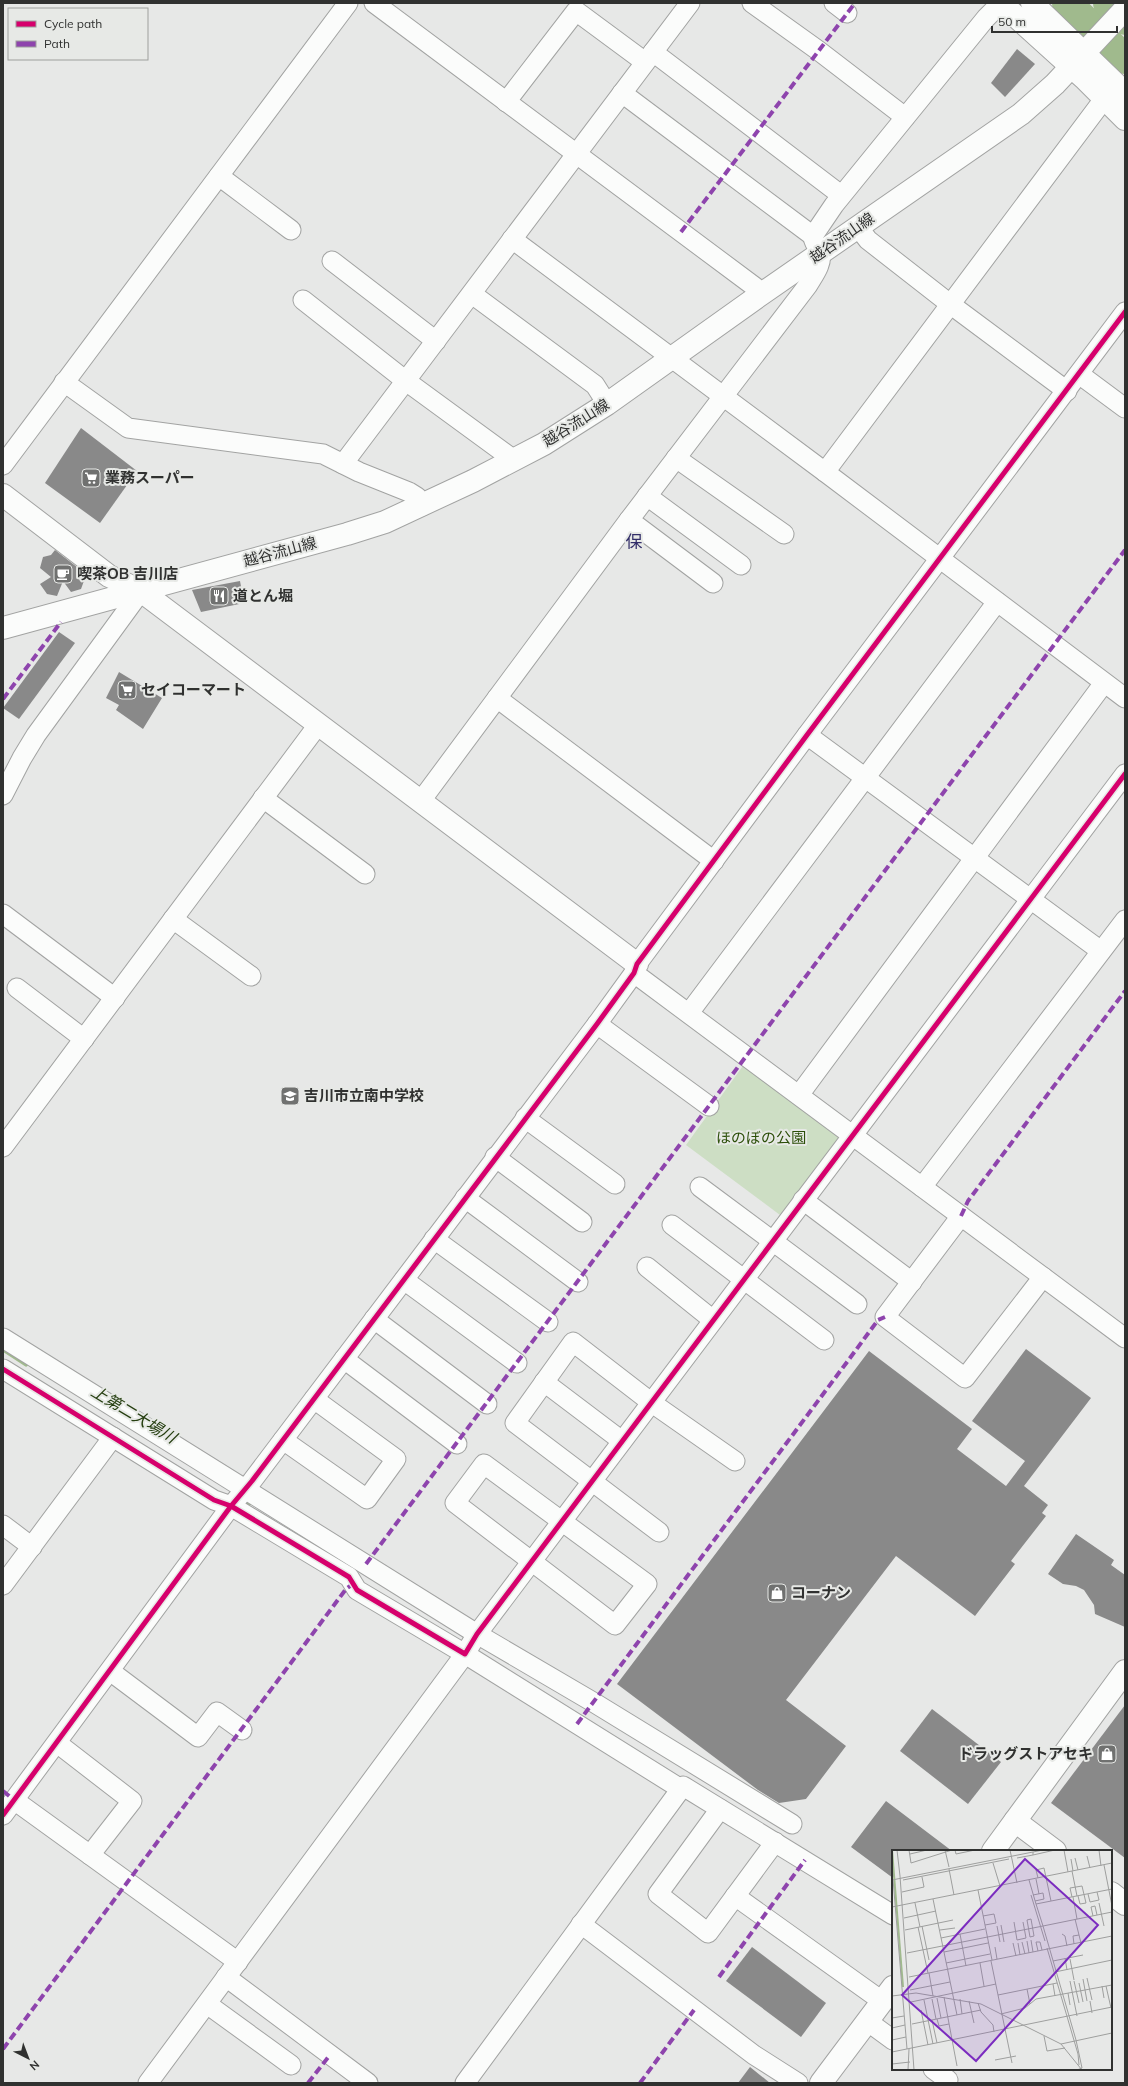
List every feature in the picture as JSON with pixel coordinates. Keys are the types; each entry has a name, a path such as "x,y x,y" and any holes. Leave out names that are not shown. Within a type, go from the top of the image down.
{"main road":[{"path":"1001,3 1083,54 1104,99 1125,119"},
{"path":"1032,3 1125,93"},
{"name":"越谷流山線","path":"3,628 386,522 422,506 544,444 607,404 760,295 817,244 858,227 1021,114 1083,54 1125,9"},
{"path":"3,495 109,576 141,591 420,802 636,969"},
{"path":"994,1850 1125,1671"},
{"path":"1015,1821 1054,1850"},
{"path":"1112,1894 1125,1904"},
{"path":"821,2083 888,1994"}],"street":[{"path":"3,465 348,3"},
{"path":"374,3 755,287 760,295"},
{"path":"752,3 819,51 906,118"},
{"path":"420,802 647,496 808,285 820,263 817,244 841,195 906,118 986,18 1001,3"},
{"path":"343,464 649,57 681,6"},
{"path":"506,102 576,11 649,57 841,195"},
{"path":"622,93 817,244"},
{"path":"826,472 1104,99"},
{"path":"220,176 291,230"},
{"path":"858,227 868,240 950,304 1067,391"},
{"path":"512,239 826,472 940,560 1125,698"},
{"path":"332,260 436,341"},
{"path":"472,294 595,385 607,404"},
{"path":"304,300 406,381 514,460"},
{"path":"3,1815 238,1499 597,1024 807,734 940,560 1125,312"},
{"path":"1079,374 1125,408"},
{"path":"64,382 128,428 323,454 382,483 409,492 417,497 422,506"},
{"path":"676,458 784,534"},
{"path":"647,496 741,565"},
{"path":"629,520 713,583"},
{"path":"3,795 36,735 141,591"},
{"path":"689,1013 997,602"},
{"path":"799,1095 976,858 1104,683"},
{"path":"497,698 714,861"},
{"path":"3,1147 318,725"},
{"path":"807,734 1101,951"},
{"path":"148,2083 622,1441 1125,774"},
{"path":"263,798 365,874"},
{"path":"3,914 114,998"},
{"path":"173,920 251,976"},
{"path":"922,1187 1125,920"},
{"path":"636,969 689,1013 852,1136 1125,1338"},
{"path":"16,988 84,1039"},
{"path":"597,1024 709,1106"},
{"path":"525,1118 615,1184"},
{"path":"495,1157 582,1222"},
{"path":"700,1187 857,1304"},
{"path":"465,1198 578,1282"},
{"path":"803,1200 912,1282"},
{"path":"961,1216 885,1317 965,1378 1044,1277"},
{"path":"672,1225 824,1340"},
{"path":"434,1239 548,1322"},
{"path":"647,1267 713,1320"},
{"path":"404,1280 517,1363"},
{"path":"374,1319 487,1404"},
{"path":"3,1361 8,1341 349,1577 357,1590 593,1702 792,1824"},
{"path":"658,1532 515,1423 573,1342 652,1402 735,1461"},
{"path":"344,1359 457,1444"},
{"path":"3,1369 214,1500 238,1499 471,1644 681,1789"},
{"path":"544,1382 622,1441"},
{"path":"283,1440 367,1499 396,1459 314,1399"},
{"path":"3,1586 113,1437"},
{"path":"484,1464 563,1521 647,1584 615,1625 455,1503 484,1464"},
{"path":"3,1525 32,1547"},
{"path":"110,1671 198,1737 217,1712 242,1730"},
{"path":"57,1743 132,1801 90,1855"},
{"path":"465,2083 683,1786 892,1914"},
{"path":"14,1800 238,1962"},
{"path":"720,1809 658,1894 708,1933 775,1842"},
{"path":"736,1896 888,1994"},
{"path":"581,1924 754,2055 798,2083"},
{"path":"226,1977 368,2083"},
{"path":"207,2004 291,2065"},
{"path":"867,2021 892,2039"},
{"path":"934,2070 948,2080 946,2083"}],"green space":[{"name":"ほのぼの公園","path":"745,1063 841,1136 784,1218 686,1145"}],"shaded area":[{"path":"1063,3 1072,3 1091,21 1086,25"}],"building":[{"path":"1017,49 1035,64 1005,97 991,83"},
{"path":"81,428 137,471 100,523 45,483"},
{"name":"喫茶OB 吉川店","path":"55,550 82,571 78,576 85,578 81,589 71,592 63,581 57,596 47,594 40,584 51,577 40,568 43,557 51,555"},
{"name":"道とん堀","path":"240,581 244,603 201,612 192,590"},
{"path":"59,632 75,643 19,719 3,708"},
{"path":"119,672 162,698 143,729 116,710 119,705 106,698"},
{"name":"コーナン","path":"1026,1349 1091,1398 1024,1486 1048,1505 1042,1513 1046,1516 1011,1561 1015,1564 975,1616 896,1556 786,1700 846,1746 806,1799 779,1803 758,1790 617,1684 869,1351 972,1429 957,1449 1006,1486 1025,1461 972,1421"},
{"path":"1076,1534 1114,1560 1111,1565 1125,1575 1125,1627 1095,1614 1094,1605 1084,1590 1076,1586 1063,1584 1048,1574"},
{"name":"ドラッグストアセキ","path":"1125,1705 1125,1858 1051,1803"},
{"path":"932,1709 1001,1762 968,1804 900,1751"},
{"path":"886,1801 951,1850 892,1850 892,1877 851,1847"},
{"path":"752,1947 826,2003 801,2037 726,1981"},
{"path":"750,2067 770,2083 738,2083"}],"waterway":[{"path":"1067,3 1125,59"},
{"path":"1108,3 1125,20"},
{"name":"上第二大場川","path":"3,1349 26,1364"},
{"name":"上第二大場川","path":"241,1498 249,1503"}],"marked path":[{"path":"681,232 855,3"},
{"path":"366,1564 1125,550"},
{"path":"3,699 61,622"},
{"path":"961,1216 968,1201 1125,991"},
{"path":"577,1724 878,1320 885,1317"},
{"path":"3,2049 346,1589 353,1584"},
{"path":"3,1791 14,1800"},
{"path":"719,1977 805,1860"},
{"path":"640,2083 694,2010"},
{"path":"308,2083 330,2055"}],"cycle path":[{"path":"3,1815 231,1506 252,1481 597,1024 634,973 637,964 1125,312"},
{"path":"3,1369 214,1500 231,1506 349,1577 357,1590 465,1654 477,1634 1125,774"}],"place":[{"name":"業務スーパー","path":"91,478"},
{"name":"喫茶OB 吉川店","path":"63,574"},
{"name":"道とん堀","path":"219,596"},
{"name":"セイコーマート","path":"127,690"},
{"name":"吉川市立南中学校","path":"290,1096"},
{"name":"コーナン","path":"777,1593"},
{"name":"ドラッグストアセキ","path":"1107,1754"}],"district":[{"name":"保","path":"634,542"}]}
